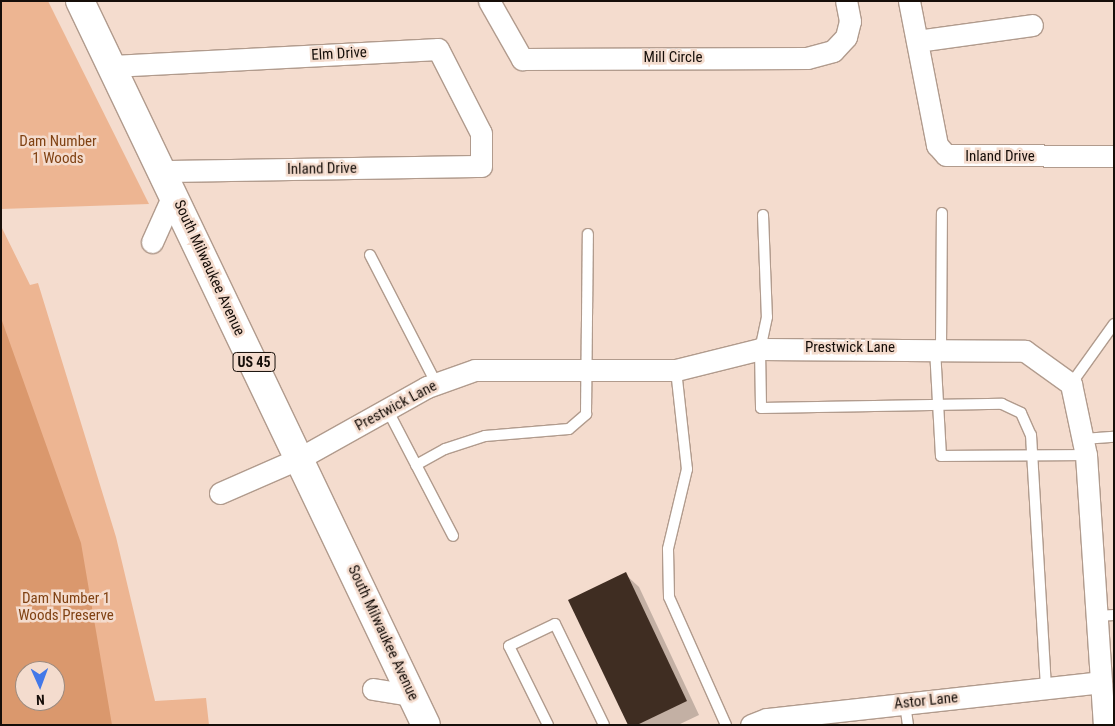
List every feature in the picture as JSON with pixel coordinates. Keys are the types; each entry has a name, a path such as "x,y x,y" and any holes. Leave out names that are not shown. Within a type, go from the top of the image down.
{"main road":[{"name":"South Milwaukee Avenue","path":"80,1 169,182 426,725"}],"street":[{"name":"Mill Circle","path":"489,1 522,59 807,58 833,51 846,38 850,21 846,1"},
{"name":"Inland Drive","path":"909,1 936,146 946,155 1114,156"},
{"path":"917,41 1032,24"},
{"name":"Elm Drive","path":"113,66 438,49 481,133 481,166"},
{"name":"Inland Drive","path":"169,182 481,166"},
{"path":"152,242 169,182"},
{"name":"Prestwick Lane","path":"220,493 300,458 436,384 474,370 676,370 760,349 938,348 1025,351 1071,384"},
{"path":"1071,384 1084,447 1105,615 1101,682 1104,725"},
{"name":"Astor Lane","path":"751,725 767,719 1101,682"},
{"path":"372,689 412,695"}],"lane":[{"path":"942,213 938,348 941,456 1032,456 1084,447 1114,436"},
{"path":"763,215 767,317 760,349 761,408 1002,404 1021,413 1030,435 1032,456 1046,688"},
{"path":"416,465 445,448 485,436 569,429 586,414 588,370 588,234"},
{"path":"370,255 436,384"},
{"path":"1071,384 1114,324"},
{"path":"676,370 687,469 668,550 669,597 726,725"},
{"path":"387,409 453,536"},
{"path":"548,725 509,646 555,624 603,724"},
{"path":"905,704 908,725"}],"green space":[{"name":"Dam Number 1 Woods","path":"1,1 48,1 149,204 1,209"},
{"name":"Dam Number 1 Woods Preserve","path":"1,226 30,285 38,283 116,537 155,701 206,698 209,725 1,725"}],"shaded area":[{"path":"1,318 81,543 112,725 1,725"}],"building":[{"path":"626,572 687,701 637,725 628,725 568,600"}]}
